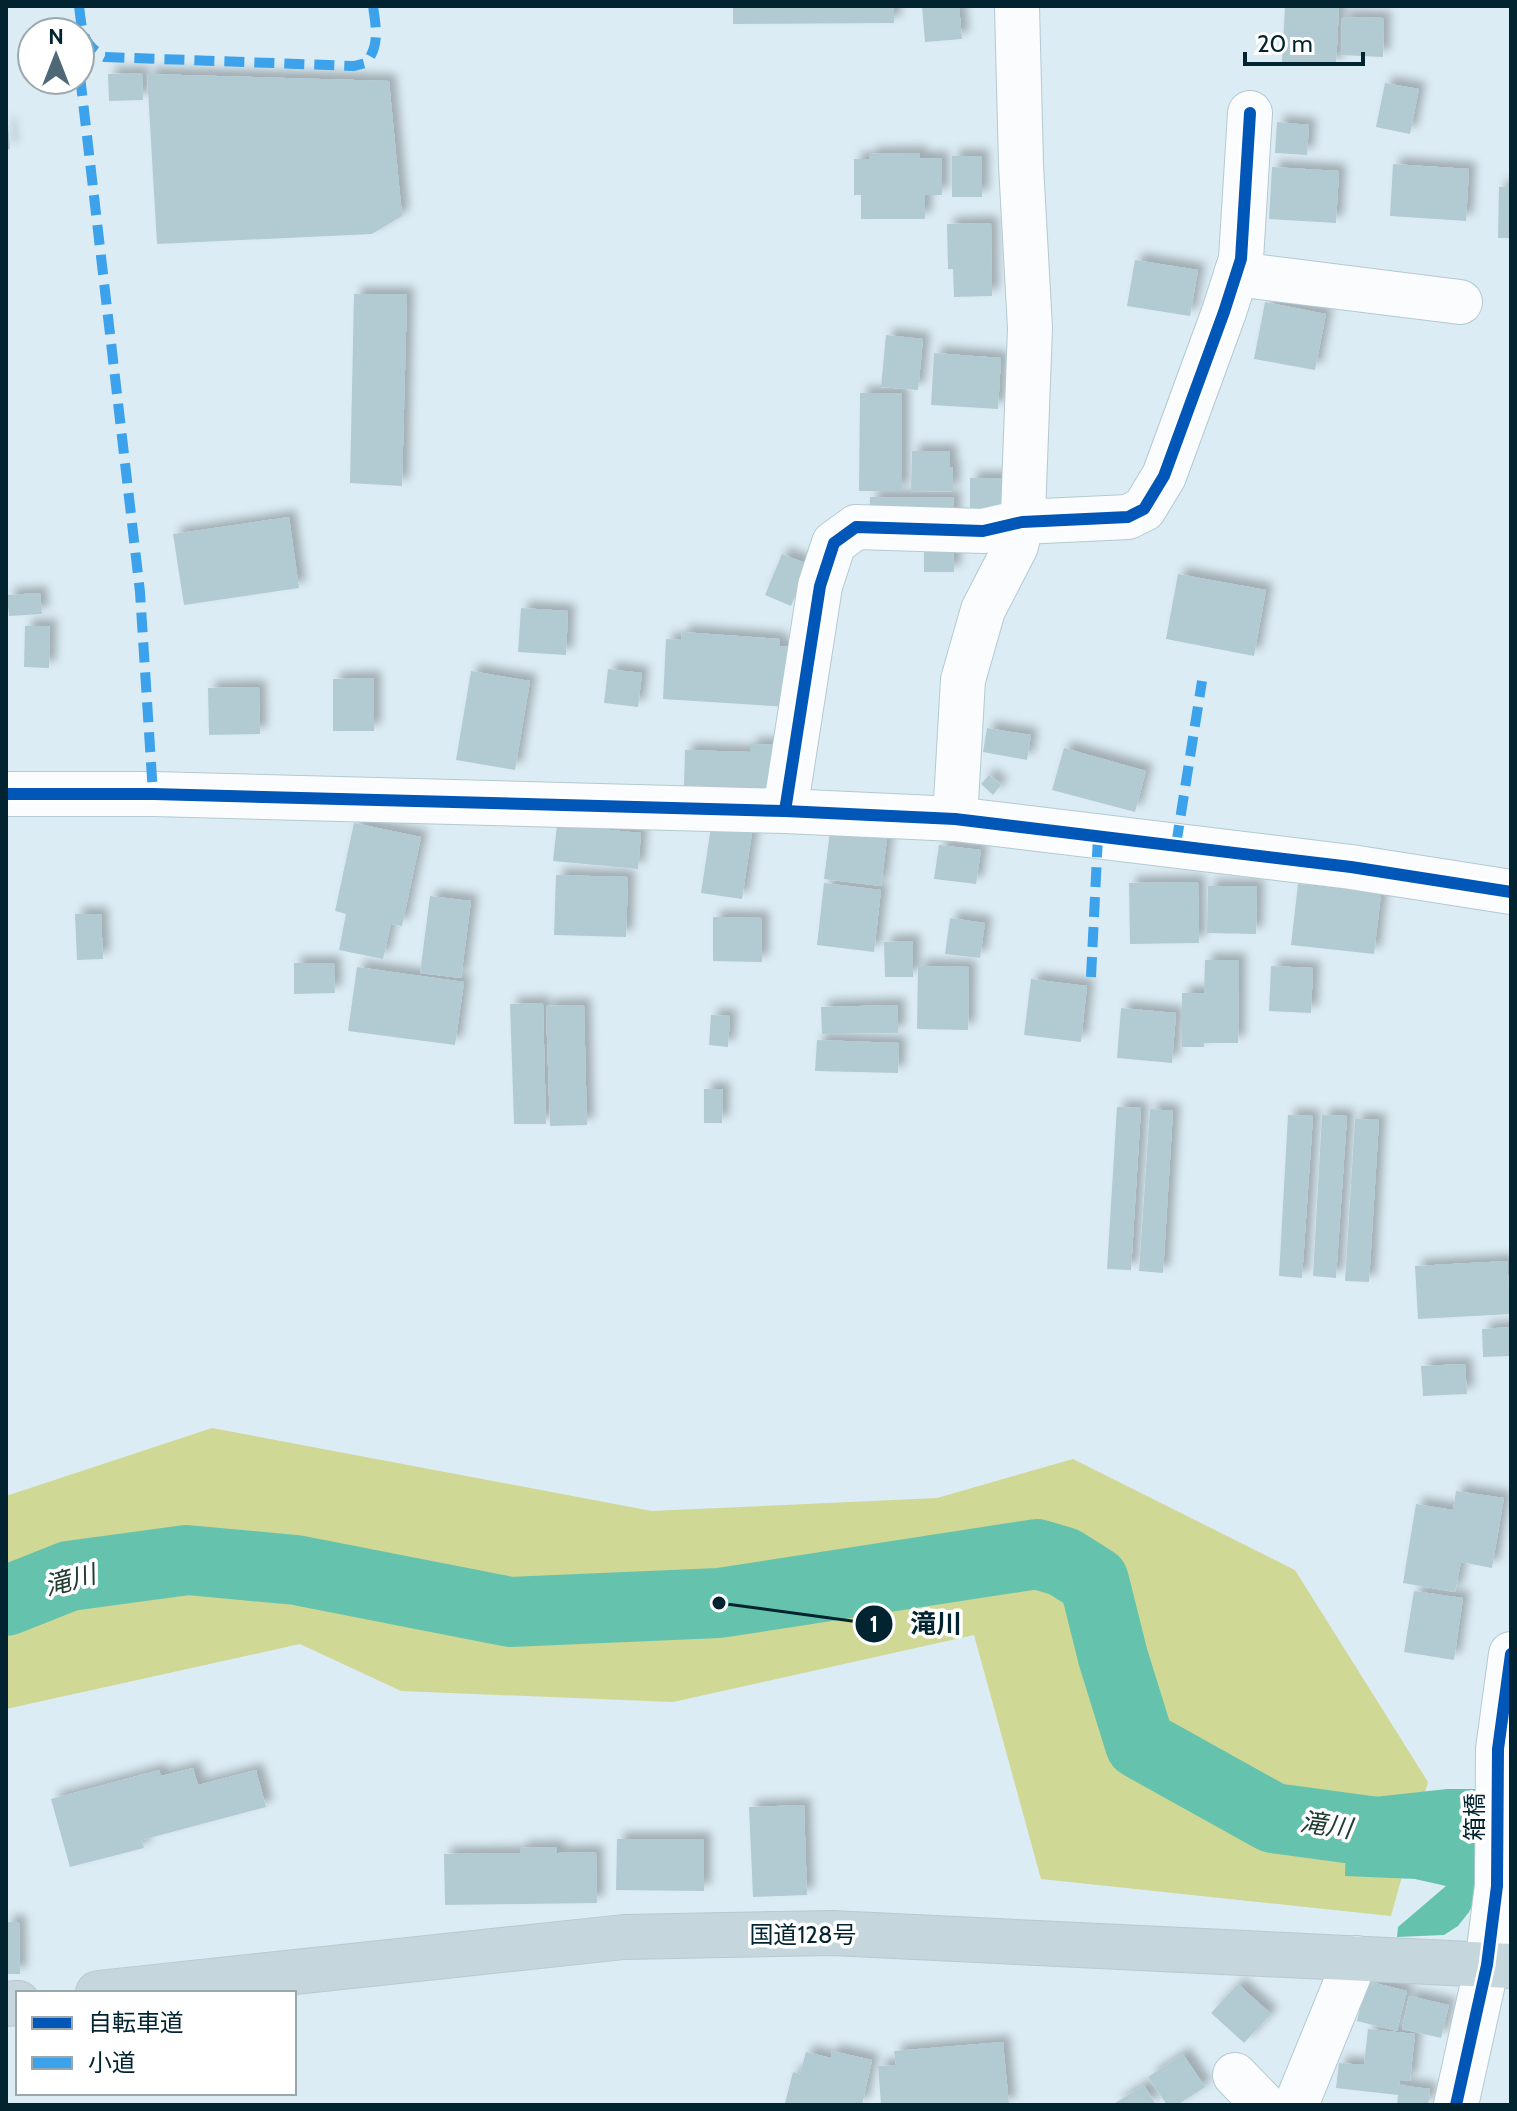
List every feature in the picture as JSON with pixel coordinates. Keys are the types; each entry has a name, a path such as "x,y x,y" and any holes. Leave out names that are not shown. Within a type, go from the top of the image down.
{"highway":[{"name":"国道128号","path":"117,1991 624,1937 832,1933 1499,1965"}],"street":[{"path":"955,819 963,680 983,610 1016,546 1022,522 1030,328 1021,165 1017,6"},
{"path":"785,811 820,586 834,543 856,527 983,531 1022,522 1128,517 1144,509 1164,476 1241,259 1250,113"},
{"path":"1236,274 1460,302"},
{"path":"6,794 153,794 785,811 955,819 1351,867 1511,892"},
{"name":"箱橋","path":"1456,2105 1499,1965 1498,1749 1511,1654"},
{"path":"1296,2105 1356,1958"}],"shaded area":[{"path":"212,1428 652,1511 937,1498 1073,1459 1295,1570 1428,1782 1391,1916 1041,1879 974,1635 673,1702 401,1691 300,1644 6,1709 6,1496"},
{"path":"1447,1789 1480,1789 1479,1891 1458,1926 1444,1935 1397,1937 1398,1927 1446,1886 1415,1879 1345,1876 1347,1800"}],"building":[{"path":"733,6 894,6 894,23 733,24"},
{"path":"922,6 959,6 962,39 925,42"},
{"path":"1285,6 1339,7 1336,65 1282,62"},
{"path":"1342,17 1384,18 1383,57 1341,55"},
{"path":"142,73 143,100 109,101 108,74"},
{"path":"147,74 389,81 402,216 372,234 157,244"},
{"path":"1385,83 1419,89 1410,134 1376,127"},
{"path":"1277,122 1309,125 1307,155 1275,153"},
{"path":"6,123 10,149 6,150"},
{"path":"920,153 920,158 942,158 942,195 925,195 925,219 861,219 861,195 854,195 854,159 869,159 869,154"},
{"path":"952,156 982,156 982,197 952,197"},
{"path":"1393,164 1469,169 1466,221 1390,216"},
{"path":"1272,167 1339,171 1336,223 1269,219"},
{"path":"1499,187 1511,187 1511,238 1498,238"},
{"path":"991,223 992,296 954,297 953,269 948,269 947,224"},
{"path":"1135,260 1198,270 1190,316 1127,306"},
{"path":"354,294 407,294 402,486 350,483"},
{"path":"1265,302 1326,314 1315,370 1254,359"},
{"path":"886,335 923,339 918,390 881,387"},
{"path":"934,353 1001,358 998,409 931,405"},
{"path":"860,393 902,393 902,491 859,491"},
{"path":"912,451 950,451 953,491 911,492"},
{"path":"970,478 1004,478 1004,520 970,520"},
{"path":"870,497 954,497 954,521 870,521"},
{"path":"289,517 299,588 184,605 173,534"},
{"path":"924,550 954,550 954,572 924,572"},
{"path":"782,554 808,564 791,606 765,595"},
{"path":"1178,574 1266,590 1254,656 1166,639"},
{"path":"40,593 42,614 9,616 7,595"},
{"path":"521,608 568,611 566,655 518,652"},
{"path":"25,626 50,626 49,668 24,667"},
{"path":"682,632 780,639 779,646 792,647 788,707 663,699 666,639 681,640"},
{"path":"608,669 642,673 638,707 604,703"},
{"path":"471,671 530,681 515,770 456,760"},
{"path":"374,678 374,731 333,731 333,679"},
{"path":"259,687 260,734 209,735 208,688"},
{"path":"987,728 1031,735 1027,760 983,752"},
{"path":"750,744 780,745 779,789 684,786 685,750 750,752"},
{"path":"1064,748 1146,771 1135,812 1052,790"},
{"path":"989,775 1001,785 993,795 981,784"},
{"path":"354,823 421,837 402,926 391,924 383,959 339,950 346,914 335,911"},
{"path":"557,825 641,833 638,869 553,861"},
{"path":"711,827 752,833 742,899 701,893"},
{"path":"830,832 887,839 881,886 824,879"},
{"path":"939,845 981,850 976,884 934,879"},
{"path":"556,875 628,877 626,937 554,935"},
{"path":"1198,882 1199,943 1130,944 1129,883"},
{"path":"824,883 881,890 874,952 817,945"},
{"path":"1298,884 1381,894 1374,954 1291,945"},
{"path":"1208,886 1257,886 1256,934 1207,933"},
{"path":"430,896 471,901 461,978 420,973"},
{"path":"75,914 101,914 103,959 77,960"},
{"path":"713,917 762,918 762,962 713,961"},
{"path":"950,918 985,923 980,958 945,954"},
{"path":"913,941 913,977 885,977 884,942"},
{"path":"1205,960 1239,960 1238,1043 1204,1043 1204,1047 1182,1047 1182,993 1204,993"},
{"path":"294,963 334,963 335,993 294,994"},
{"path":"918,966 969,967 968,1030 917,1029"},
{"path":"1271,966 1313,968 1311,1013 1269,1011"},
{"path":"357,967 464,982 455,1045 348,1031"},
{"path":"1031,979 1087,986 1081,1042 1024,1035"},
{"path":"543,1003 546,1124 514,1124 510,1004"},
{"path":"584,1005 587,1125 550,1126 546,1006"},
{"path":"898,1005 898,1033 822,1034 821,1007"},
{"path":"1121,1008 1176,1013 1172,1063 1117,1058"},
{"path":"711,1015 730,1016 728,1047 709,1045"},
{"path":"817,1040 899,1043 898,1073 815,1071"},
{"path":"704,1089 723,1089 722,1123 704,1123"},
{"path":"1117,1107 1141,1108 1131,1270 1107,1269"},
{"path":"1150,1109 1173,1111 1163,1273 1139,1271"},
{"path":"1288,1115 1313,1116 1302,1278 1279,1276"},
{"path":"1322,1115 1347,1116 1336,1278 1313,1276"},
{"path":"1355,1119 1379,1120 1369,1282 1345,1281"},
{"path":"1507,1261 1511,1314 1418,1319 1415,1266"},
{"path":"1511,1327 1511,1356 1483,1357 1482,1329"},
{"path":"1465,1364 1467,1394 1423,1396 1421,1366"},
{"path":"1456,1491 1504,1498 1492,1568 1461,1562 1455,1592 1403,1583 1416,1504 1453,1510"},
{"path":"1414,1591 1463,1598 1454,1660 1404,1652"},
{"path":"193,1768 198,1785 256,1770 266,1807 142,1840 144,1848 70,1867 51,1799 159,1770 161,1776"},
{"path":"804,1805 807,1895 753,1897 749,1807"},
{"path":"617,1839 704,1839 704,1891 616,1890"},
{"path":"557,1847 557,1853 596,1852 597,1903 445,1905 444,1854 520,1853 520,1848"},
{"path":"6,1922 19,1922 20,1974 6,1974"},
{"path":"1367,1981 1407,1991 1397,2031 1357,2021"},
{"path":"1238,1984 1271,2014 1244,2043 1211,2013"},
{"path":"1409,1996 1449,2005 1441,2038 1402,2029"},
{"path":"1368,2029 1415,2034 1410,2081 1400,2080 1399,2085 1430,2089 1428,2105 1397,2105 1398,2095 1336,2088 1339,2063 1364,2065"},
{"path":"1003,2042 1009,2105 881,2105 878,2066 896,2065 894,2051"},
{"path":"832,2051 872,2060 862,2105 785,2103 793,2072 800,2074 806,2052 831,2058"},
{"path":"1183,2054 1205,2087 1177,2105 1167,2105 1148,2077"},
{"path":"1144,2085 1156,2105 1112,2105"}],"waterway":[{"name":"滝川","path":"6,1601 69,1576 187,1560 296,1570 510,1612 719,1603 1037,1554 1064,1562 1094,1581 1140,1744 1273,1818 1443,1841"}],"marked path":[{"path":"79,6 87,42 105,57 354,66 366,63 373,50 376,36 373,6"},
{"path":"82,96 140,592 153,794"},
{"path":"1176,845 1202,681"},
{"path":"1091,977 1098,836"}],"cycle path":[{"path":"785,811 820,586 834,543 856,527 983,531 1022,522 1128,517 1144,509 1164,476 1241,259 1250,113"},
{"path":"6,794 153,794 785,811 955,819 1351,867 1511,892"},
{"path":"1456,2105 1487,1965 1497,1886 1498,1749 1511,1654"}],"place":[{"name":"滝川","path":"719,1603"}]}
